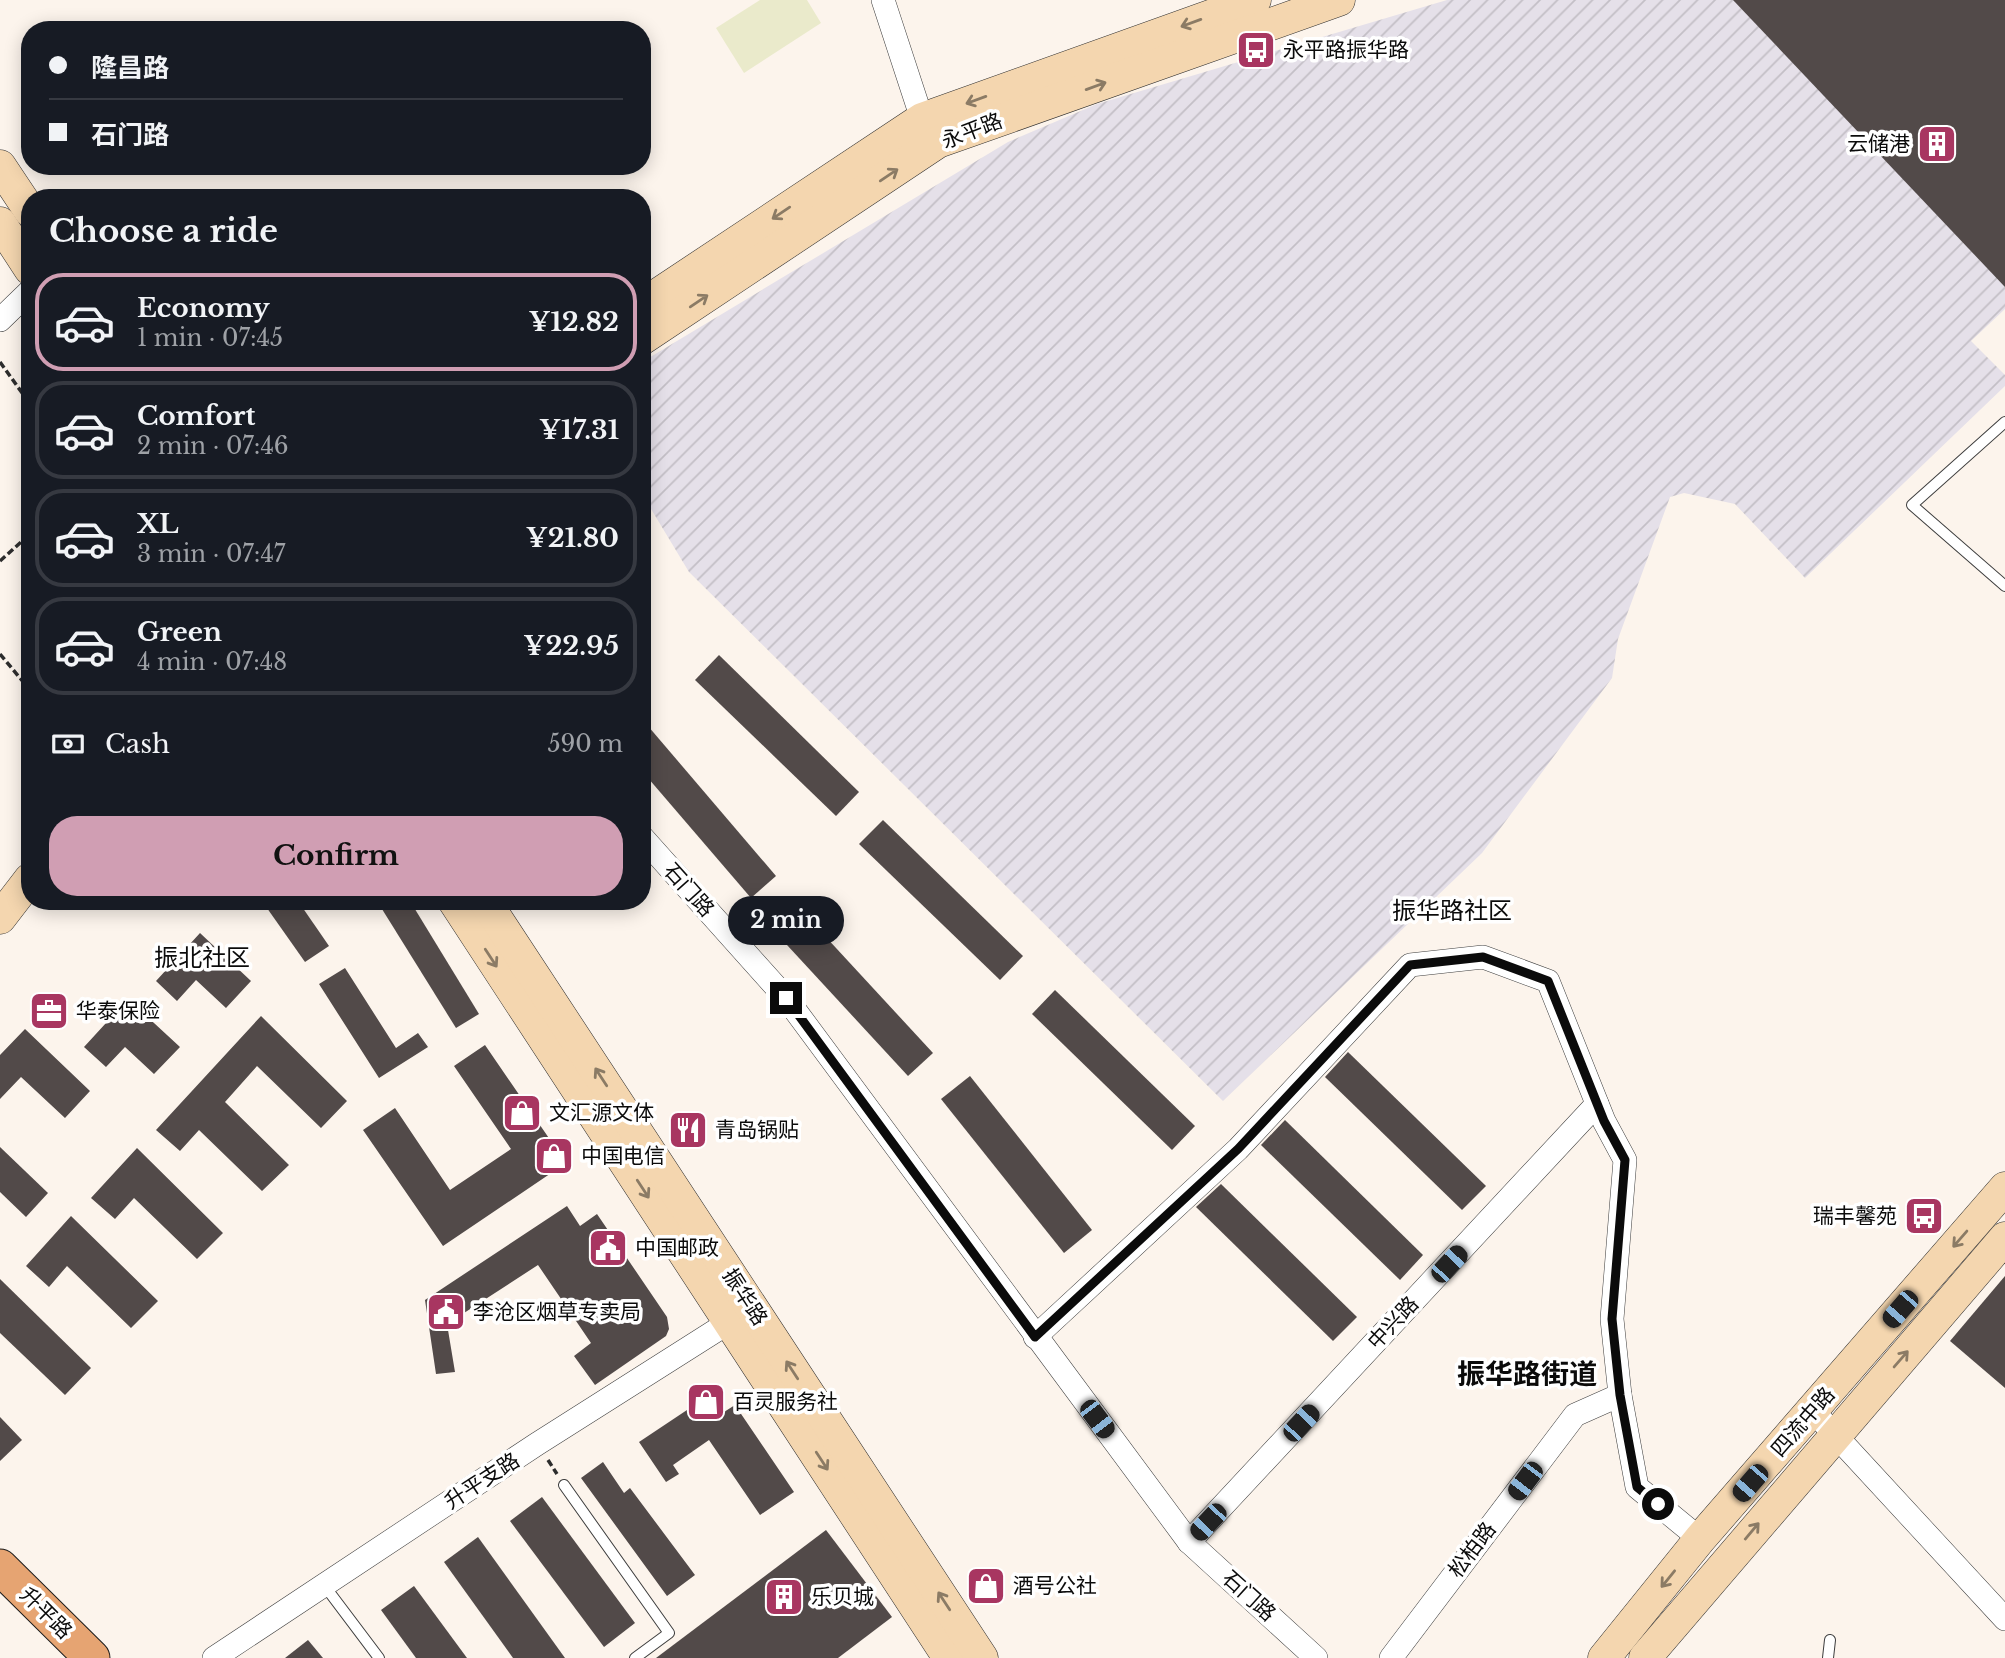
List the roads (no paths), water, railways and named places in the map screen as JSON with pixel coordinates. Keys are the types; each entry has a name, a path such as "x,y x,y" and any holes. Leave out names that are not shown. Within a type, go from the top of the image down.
{"main road":[{"name":"永平路","path":"651,300 930,131 1255,0"},
{"name":"永平路","path":"651,332 930,131 1339,0"},
{"path":"0,166 21,198"},
{"path":"0,223 21,256"},
{"path":"0,918 21,891"},
{"name":"振华路","path":"460,910 982,1658"},
{"name":"振华路","path":"491,910 741,1314 949,1658"},
{"name":"四流中路","path":"1604,1658 1700,1539 2005,1188"},
{"name":"四流中路","path":"1645,1658 2005,1238"},
{"name":"升平路","path":"0,1567 92,1658"}],"street":[{"path":"883,0 930,131"},
{"path":"0,320 21,300"},
{"name":"石门路","path":"651,847 786,998 1189,1542 1316,1658"},
{"path":"1035,1337 1238,1149 1410,965 1483,957 1548,981 1597,1104 1625,1160 1612,1319 1620,1395 1637,1487 1700,1539"},
{"name":"中兴路","path":"1189,1542 1597,1104"},
{"name":"升平支路","path":"214,1658 537,1444 741,1314"},
{"name":"松柏路","path":"1391,1658 1575,1415 1620,1395"},
{"path":"1813,1411 2005,1619"}],"lane":[{"path":"2005,422 1912,505 2005,586"},
{"path":"564,1485 669,1633 635,1658"},
{"path":"324,1585 379,1658"},
{"path":"1828,1658 1830,1640"}],"place":[{"name":"永平路振华路","path":"1256,50"},
{"name":"云储港","path":"1937,144"},
{"name":"华泰保险","path":"49,1011"},
{"name":"文汇源文体","path":"522,1113"},
{"name":"青岛锅贴","path":"688,1130"},
{"name":"中国电信","path":"554,1156"},
{"name":"瑞丰馨苑","path":"1924,1216"},
{"name":"中国邮政","path":"608,1248"},
{"name":"李沧区烟草专卖局","path":"446,1312"},
{"name":"百灵服务社","path":"706,1402"},
{"name":"酒号公社","path":"986,1586"},
{"name":"乐贝城","path":"784,1597"}],"district":[{"name":"振华路社区","path":"1452,911"},
{"name":"振北社区","path":"202,958"},
{"name":"振华路街道","path":"1527,1374"}]}
